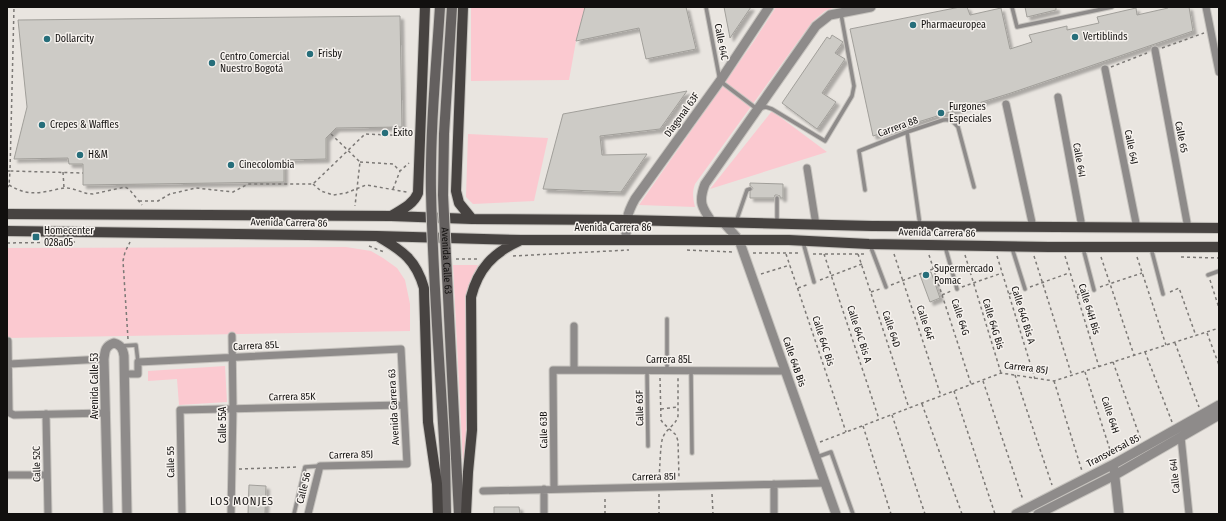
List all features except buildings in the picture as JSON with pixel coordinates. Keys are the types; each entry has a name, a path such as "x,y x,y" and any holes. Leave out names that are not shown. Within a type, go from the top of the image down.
{"main road":[{"path":"391,216 409,205 418,193 426,7"},
{"name":"Avenida Calle 63","path":"440,7 432,131 431,192 445,456 446,514"},
{"name":"Avenida Calle 63","path":"452,7 444,134 443,195 459,514"},
{"path":"463,7 456,191 459,203 472,219"},
{"name":"Avenida Carrera 86","path":"7,214 391,216 472,219 626,220 920,227 1219,228"},
{"name":"Avenida Carrera 86","path":"7,231 377,236 521,240 739,240 869,244 1219,248"},
{"path":"377,236 399,250 410,260 417,270 424,288 428,422 436,478 438,514"},
{"path":"466,514 472,430 471,297 478,278 491,258 506,247 521,240"}],"street":[{"name":"Diagonal 63F","path":"626,240 626,220 635,199 720,81 769,7"},
{"path":"712,222 702,207 702,192 705,184 816,26 830,15 871,7"},
{"path":"1206,7 1216,36 1219,72"},
{"name":"Calle 65","path":"1155,50 1188,228"},
{"name":"Calle 64J","path":"1105,69 1137,228"},
{"name":"Calle 64I","path":"1058,97 1082,227"},
{"path":"1006,104 1033,227"},
{"path":"807,168 816,225"},
{"name":"Calle 64B Bis","path":"724,223 739,240 744,252 836,514"},
{"path":"574,326 574,370"},
{"name":"Calle 55A","path":"231,514 233,408 232,336"},
{"path":"8,341 8,410 10,413 14,415 106,413"},
{"name":"Avenida Calle 53","path":"108,514 104,359 105,350 109,344 114,343 124,345"},
{"path":"124,345 127,514"},
{"name":"Carrera 85L","path":"138,362 401,349"},
{"name":"Avenida Carrera 63","path":"401,349 407,464"},
{"path":"9,364 104,359"},
{"path":"124,374 138,374 138,362"},
{"name":"Carrera 85L","path":"553,370 785,370"},
{"name":"Calle 63B","path":"553,370 554,489"},
{"name":"Carrera 85K","path":"180,410 403,405"},
{"name":"Transversal 85","path":"1016,514 1114,464 1219,405"},
{"name":"Calle 55","path":"180,410 182,514"},
{"name":"Calle 52C","path":"46,414 48,514"},
{"name":"Transversal 85","path":"1040,514 1115,475 1219,416"},
{"name":"Calle 64I","path":"1181,437 1189,514"},
{"name":"Carrera 85J","path":"320,466 407,464"},
{"path":"1114,464 1119,514"},
{"name":"Calle 56","path":"308,514 320,466"},
{"path":"7,475 47,475"},
{"path":"774,484 774,514"},
{"name":"Carrera 85I","path":"483,491 825,484"},
{"path":"544,489 544,514"}],"lane":[{"name":"Calle 64C","path":"706,7 720,81"},
{"path":"1012,7 1017,27 1112,7"},
{"path":"720,81 757,109 766,107 772,109 825,141 852,96 854,86 841,13"},
{"name":"Carrera 88","path":"864,190 859,151 907,132 949,119 958,127 974,187"},
{"path":"907,132 920,227"},
{"path":"736,223 747,190 750,189"},
{"path":"777,198 778,224"},
{"path":"802,241 814,282"},
{"path":"869,244 886,287"},
{"path":"945,245 957,289"},
{"path":"1012,246 1025,289"},
{"path":"1082,247 1094,290"},
{"path":"1150,247 1163,294"},
{"path":"1208,275 1219,271"},
{"path":"664,370 667,319"},
{"path":"124,345 136,344 138,362"},
{"name":"Calle 63F","path":"647,370 648,446"},
{"path":"691,370 692,453"},
{"path":"816,457 831,452 853,514"},
{"path":"294,514 305,467 320,466"}],"path":[{"path":"10,185 8,171 14,7"},
{"path":"331,134 360,162 393,164 400,172"},
{"path":"313,184 365,134 415,136"},
{"path":"393,189 400,172 413,160"},
{"path":"355,206 360,162"},
{"path":"8,171 83,173"},
{"path":"63,172 64,188"},
{"path":"139,201 160,201 170,194 196,188 233,192 248,184 313,184 321,191 334,195 346,193 369,185 409,192"},
{"path":"10,185 21,191 33,194 40,194 64,188 93,194 125,187 129,189 142,205"},
{"path":"7,188 10,185"},
{"path":"124,345 123,261 125,252 130,242"},
{"path":"509,257 527,254 634,250"},
{"path":"683,250 760,253"},
{"name":"Calle 64C Bis","path":"786,253 846,432"},
{"name":"Calle 64C Bis A","path":"824,254 879,420"},
{"name":"Calle 64D","path":"858,254 909,408"},
{"name":"Calle 64F","path":"894,254 942,396"},
{"name":"Calle 64G","path":"929,255 971,385"},
{"name":"Calle 64G Bis","path":"965,255 1001,373"},
{"name":"Calle 64G Bis A","path":"997,256 1035,378"},
{"path":"1034,256 1072,376"},
{"name":"Calle 64H Bis","path":"1065,256 1100,367"},
{"path":"1101,257 1134,356"},
{"path":"1136,257 1166,345"},
{"path":"798,288 862,264"},
{"path":"752,277 790,265"},
{"path":"871,292 933,268"},
{"path":"942,295 1002,273"},
{"path":"1009,294 1070,273"},
{"path":"1077,295 1142,273"},
{"path":"1208,275 1219,308"},
{"path":"1179,288 1196,336"},
{"name":"Carrera 85J","path":"812,445 1001,373 1054,381 1219,328"},
{"path":"1207,332 1219,365"},
{"path":"1175,342 1202,414"},
{"path":"1145,352 1175,430"},
{"path":"1113,362 1144,447"},
{"path":"664,370 661,420 676,435 678,441 679,486"},
{"path":"659,514 658,487 662,439 677,420 678,370"},
{"name":"Calle 64H","path":"1084,371 1114,464"},
{"path":"1014,375 1053,487"},
{"path":"983,381 1024,502"},
{"path":"1054,381 1083,472"},
{"path":"954,391 995,514"},
{"path":"922,404 962,514"},
{"path":"661,408 678,407"},
{"path":"892,415 925,514"},
{"path":"862,426 891,514"},
{"path":"232,469 305,467"},
{"path":"712,486 712,514"},
{"path":"605,514 606,488"}],"shaded area":[{"path":"471,7 585,7 576,41 569,80 471,81"},
{"path":"776,7 836,7 825,11 812,22 695,184 693,196 695,207 639,205 754,41"},
{"path":"772,111 827,152 710,189"},
{"path":"468,134 548,138 534,201 473,204 466,197"},
{"path":"346,247 371,251 397,268 405,280 410,304 410,331 7,338 7,248"},
{"path":"453,265 478,265 468,288 467,299 468,434 466,454 463,462"},
{"path":"225,366 227,402 179,405 177,379 148,381 148,371"}],"place":[{"name":"Pharmaeuropea","path":"913,25"},
{"name":"Vertiblinds","path":"1075,37"},
{"name":"Dollarcity","path":"47,39"},
{"name":"Frisby","path":"310,54"},
{"name":"Centro Comercial Nuestro Bogotá","path":"212,63"},
{"name":"Furgones Especiales","path":"941,113"},
{"name":"Crepes & Waffles","path":"42,125"},
{"name":"Éxito","path":"385,133"},
{"name":"H&M","path":"80,155"},
{"name":"Cinecolombia","path":"231,165"},
{"name":"Homecenter 028a05","path":"36,237"},
{"name":"Supermercado Pomac","path":"926,275"}],"district":[{"name":"LOS MONJES","path":"242,501"}]}
